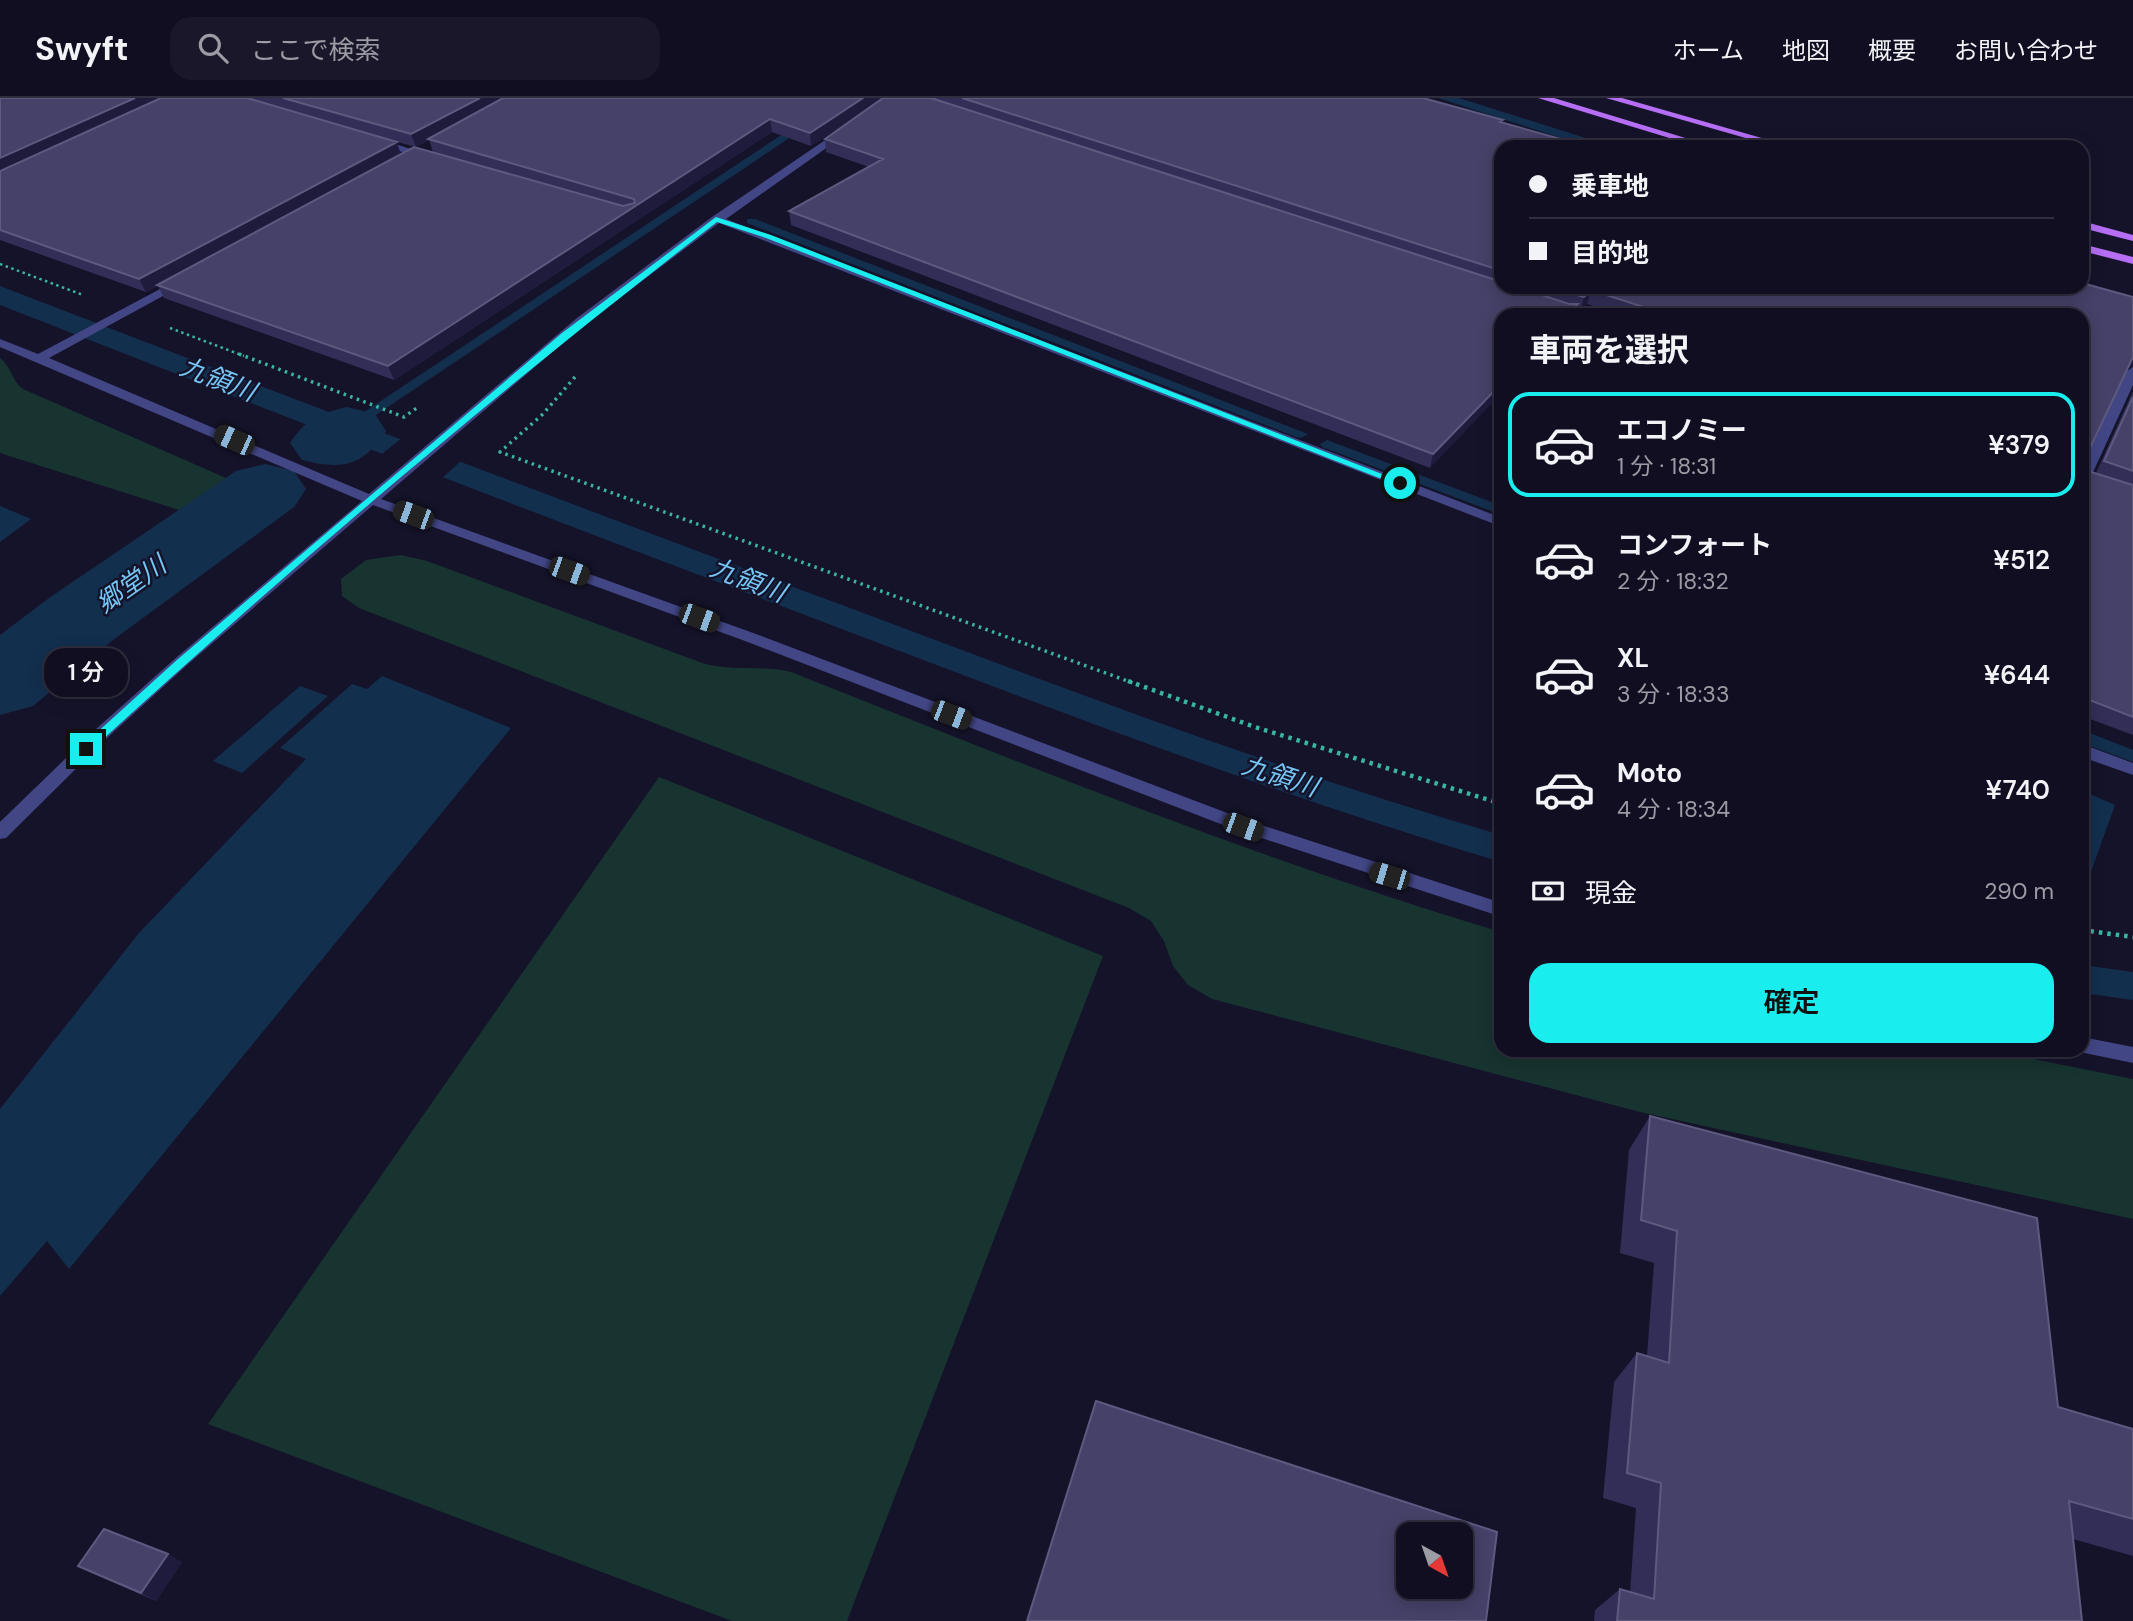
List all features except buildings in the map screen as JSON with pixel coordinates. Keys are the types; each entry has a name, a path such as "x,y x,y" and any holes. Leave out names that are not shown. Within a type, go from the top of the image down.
{"main road":[{"path":"1543,98 1686,140"},
{"path":"1611,98 1763,140"},
{"path":"2089,226 2133,238"},
{"path":"2089,249 2133,261"}],"street":[{"path":"0,833 102,733 182,661 629,284 716,219 860,121"},
{"path":"366,139 444,161"},
{"path":"405,160 428,147"},
{"path":"716,219 756,232 1494,520"},
{"path":"40,358 187,279"},
{"path":"0,343 372,500 751,637 1203,813 1367,870 1494,908"},
{"path":"2089,474 2133,371"},
{"path":"2089,753 2133,769"},
{"path":"2089,1046 2133,1055"}],"path":[{"path":"0,264 90,298"},
{"path":"161,325 395,413"},
{"path":"579,373 543,414 500,452 1255,727 1494,802"},
{"path":"2089,931 2133,937"}],"green space":[{"path":"0,358 23,389 226,478 236,486 236,497 209,509 179,510 0,453"},
{"path":"401,555 427,561 705,664 791,672 1232,843 1494,930 1494,1057 2023,1057 2133,1079 2133,1219 1640,1112 1212,999 1188,985 1173,966 1164,941 1151,921 1129,908 359,608 342,596 341,579 366,560"},
{"path":"659,777 1103,956 847,1621 732,1621 208,1424"}],"water":[{"path":"1438,98 1459,98 1592,140 1567,140"},
{"name":"九領川","path":"0,286 1087,697 1334,783 1494,833 1494,860 1246,779 994,687 0,305"},
{"path":"0,506 31,519 0,542"},
{"path":"382,676 511,728 69,1269 47,1241 0,1296 0,1109 139,933 306,759 280,748 352,684 367,689"},
{"path":"300,686 328,696 242,773 213,761"},
{"path":"2089,794 2115,805 2089,877"},
{"path":"2089,966 2133,972 2133,1000 2089,994"}],"pier":[{"path":"402,438 462,460 440,480 378,457"}],"waterway":[{"path":"344,430 844,98"},
{"path":"751,221 1301,434"},
{"name":"郷堂川","path":"330,443 347,431"},
{"path":"1327,444 1494,508"},
{"name":"郷堂川","path":"0,683 81,619 265,489"},
{"path":"2089,739 2133,756"}],"route":[{"path":"86,749 182,661 565,335 716,219 769,236 1400,483"}]}
